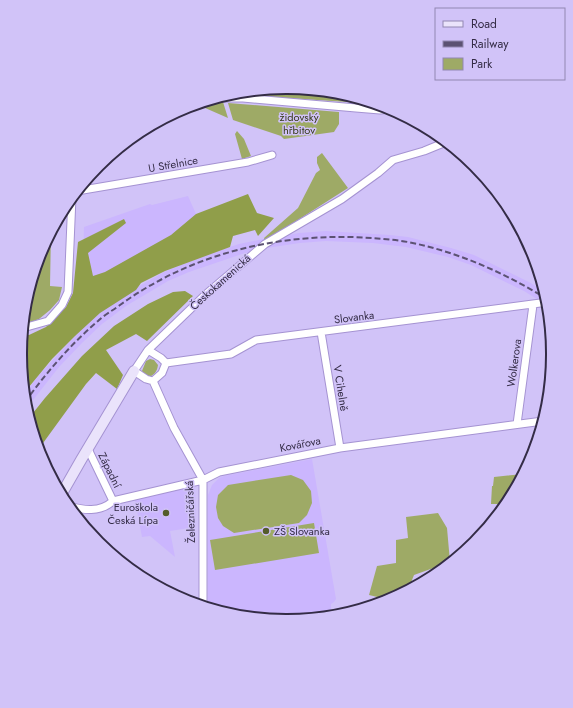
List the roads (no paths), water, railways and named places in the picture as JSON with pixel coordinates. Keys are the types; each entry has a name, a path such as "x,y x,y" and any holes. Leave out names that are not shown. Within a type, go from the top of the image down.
{"street":[{"path":"244,98 374,110"},
{"name":"Českokamenická","path":"65,488 148,350 204,296 265,244 342,199 378,173 393,160 439,144"},
{"name":"U Střelnice","path":"86,189 248,162 272,155"},
{"path":"29,327 48,321 62,305 68,292 71,209"},
{"name":"Slovanka","path":"166,363 231,354 256,340 541,303"},
{"name":"Wolkerova","path":"517,424 533,305"},
{"name":"V Cihelně","path":"321,332 340,448"},
{"path":"134,371 146,379 153,381 162,374 166,363 148,350"},
{"name":"Železničářská","path":"153,381 174,428 203,480 203,600"},
{"name":"Kovářova","path":"78,508 92,510 105,507 113,501 203,480 219,472 340,448 537,422"},
{"name":"Západní","path":"88,449 113,501"}],"railway":[{"path":"30,395 41,380 68,350 100,319 146,288 173,273 201,261 260,245 322,237 360,237 408,242 445,251 480,264 514,280 539,294"}],"place":[{"name":"Euroškola Česká Lípa","path":"166,513"},
{"name":"ZŠ Slovanka","path":"266,531"}],"park label":[{"name":"židovský hřbitov","path":"299,123"}]}
